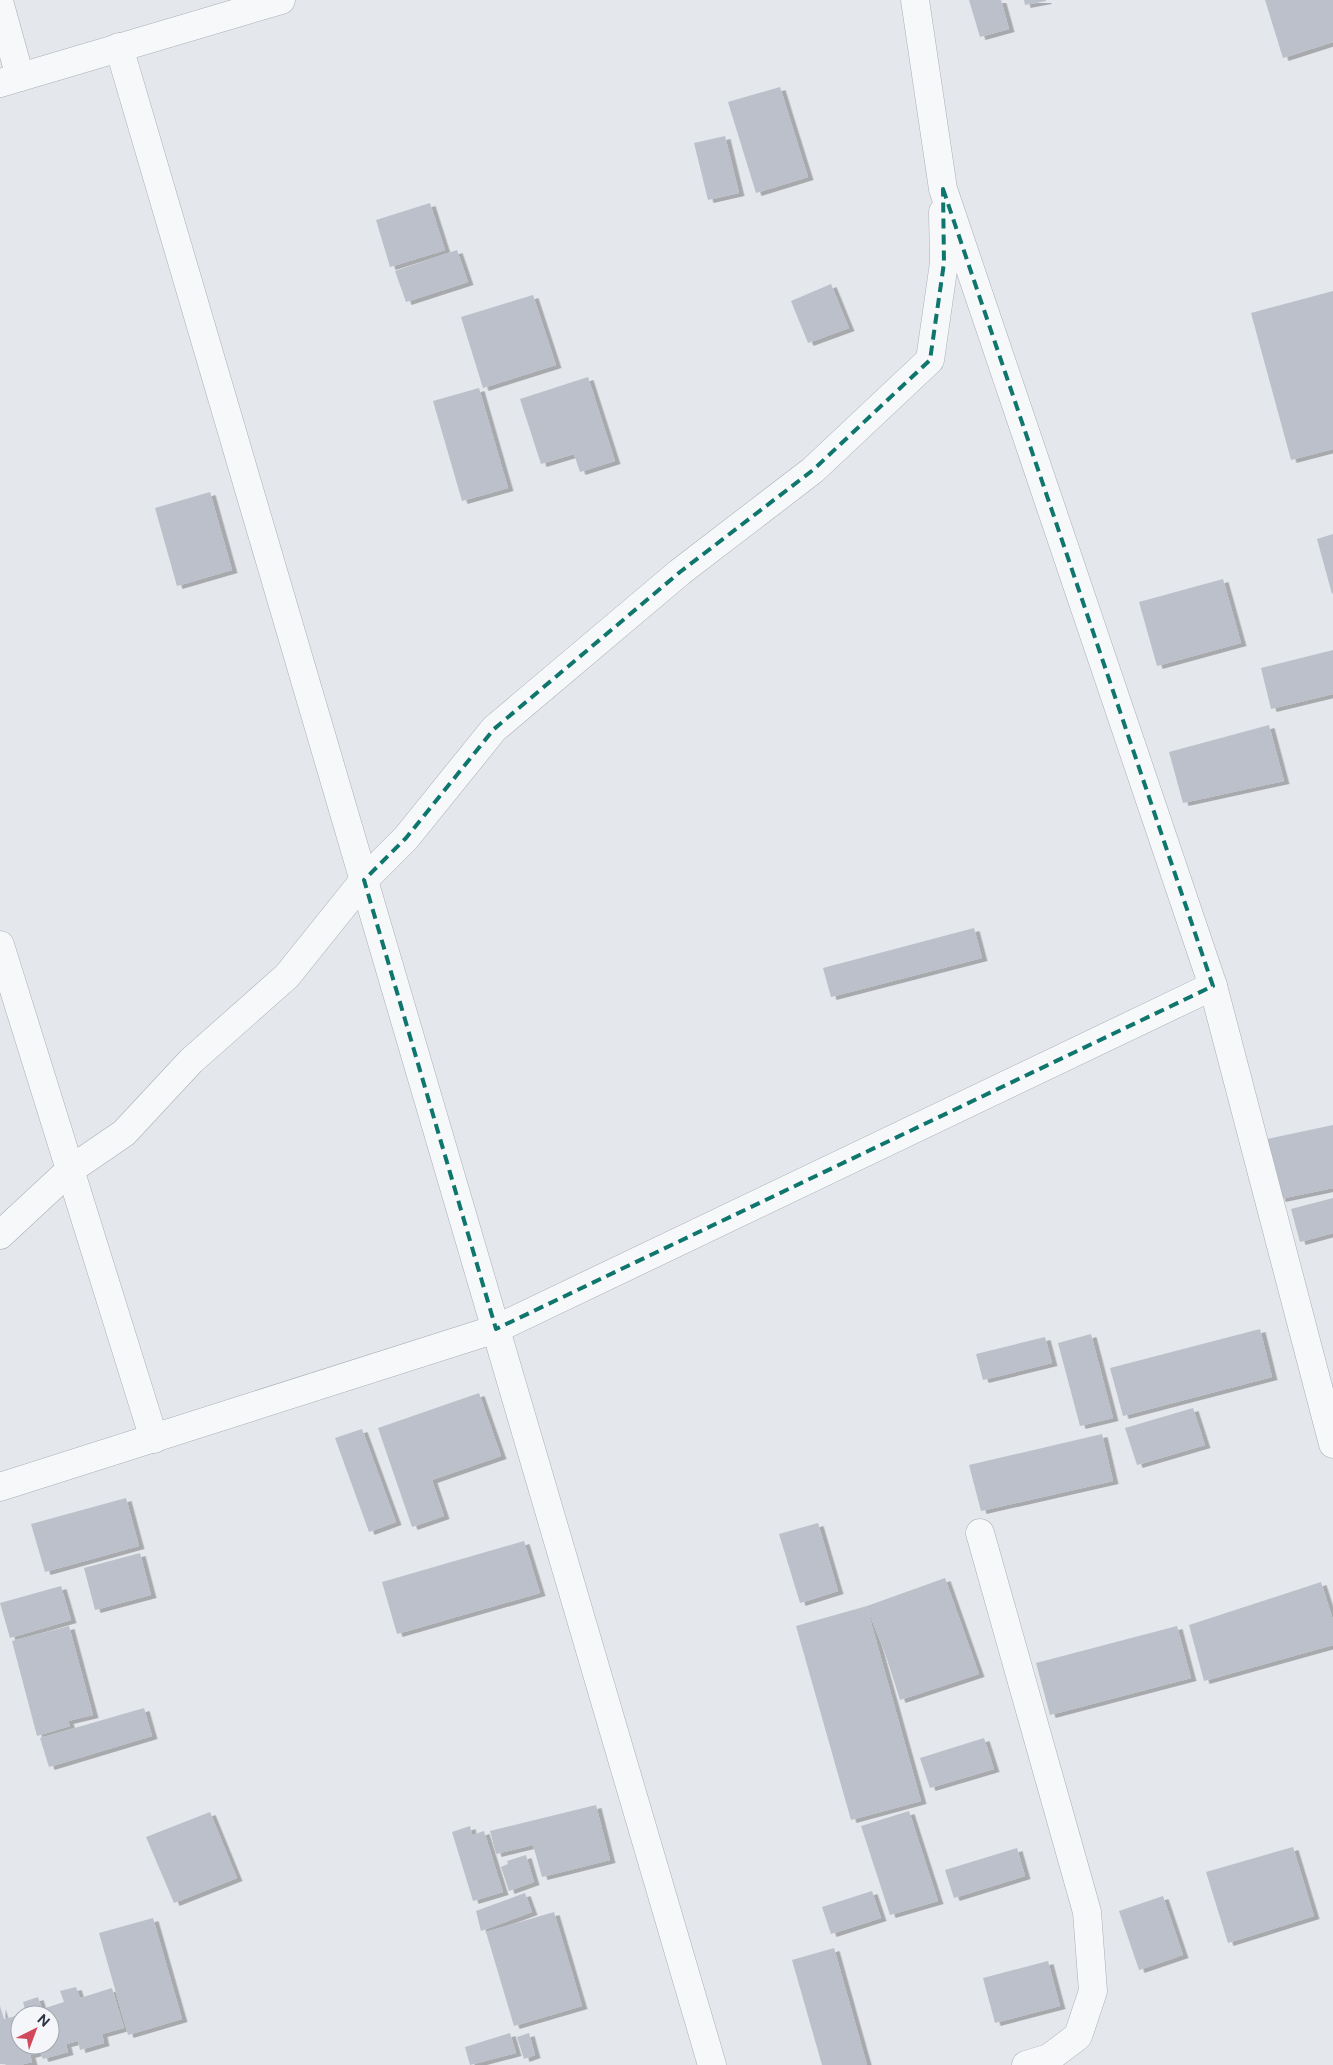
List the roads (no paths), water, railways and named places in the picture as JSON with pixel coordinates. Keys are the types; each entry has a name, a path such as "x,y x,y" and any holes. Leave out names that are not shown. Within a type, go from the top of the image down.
{"street":[{"path":"0,4 10,80 281,0"},
{"path":"0,1235 70,1170 124,1133 191,1061 288,976 364,880 406,838 494,729 680,572 813,470 930,360 944,263 943,189 915,0"},
{"path":"119,48 712,2065"},
{"path":"943,189 1213,986 1333,1444"},
{"path":"0,945 154,1439"},
{"path":"0,1487 496,1329 1213,986"},
{"path":"980,1533 1087,1912 1094,1991 1078,2036 1050,2058 1026,2065"}]}
